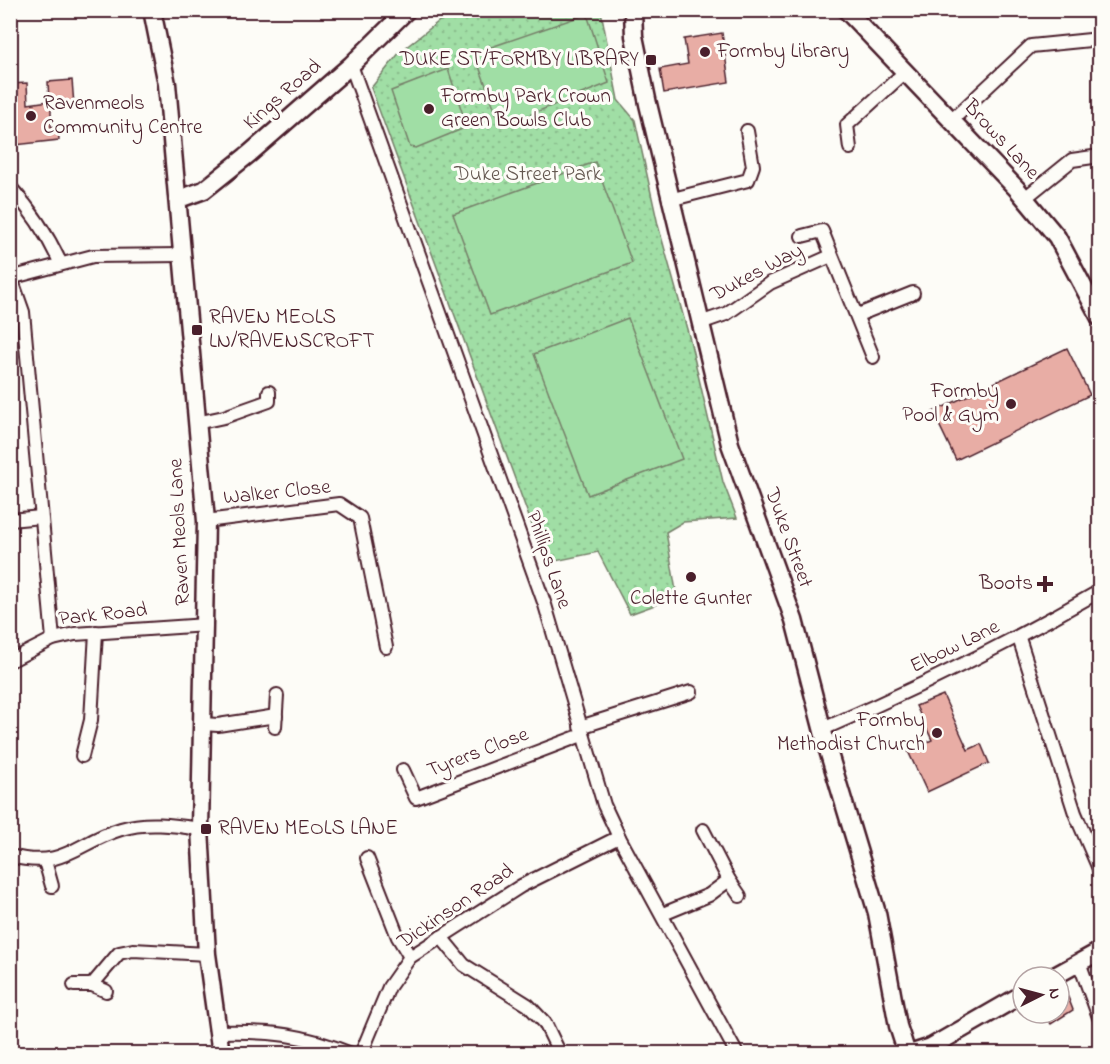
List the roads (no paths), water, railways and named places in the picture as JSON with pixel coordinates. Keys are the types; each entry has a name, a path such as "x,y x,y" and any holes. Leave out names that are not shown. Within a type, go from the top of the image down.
{"street":[{"name":"Raven Meols Lane","path":"152,10 167,84 206,521 206,625 200,829 207,954 220,1032 221,1053"},
{"name":"Kings Road","path":"178,199 204,190 351,65 407,10"},
{"name":"Duke Street","path":"625,10 634,36 669,200 730,444 794,620 823,729 877,913 898,1026 908,1053"},
{"name":"Duke Street","path":"633,10 634,36"},
{"name":"Brows Lane","path":"846,10 1025,198 1057,237 1100,318"},
{"path":"952,120 1031,46 1100,39"},
{"name":"Phillips Lane","path":"351,65 545,605 604,805 619,837 737,1053"},
{"path":"850,148 847,125 904,73"},
{"path":"669,200 748,180 753,166 747,131"},
{"path":"1025,198 1072,160 1100,156"},
{"path":"10,188 28,207 51,242 60,262"},
{"name":"Dukes Way","path":"801,236 822,231 858,315 873,357"},
{"path":"53,639 23,312 11,278 60,262 93,256 181,255"},
{"name":"Dukes Way","path":"700,324 726,314 770,283 831,256"},
{"path":"858,315 913,293"},
{"path":"196,423 224,417 269,401 269,392"},
{"name":"Walker Close","path":"206,521 339,504 360,518 386,647"},
{"path":"10,520 41,517"},
{"name":"Elbow Lane","path":"823,729 892,699 1019,638 1100,591"},
{"name":"Park Road","path":"10,661 53,639 96,632 206,625"},
{"path":"82,756 91,720 96,632"},
{"path":"1019,638 1075,813 1100,871"},
{"path":"581,731 691,692"},
{"path":"202,724 276,721 277,695"},
{"name":"Tyrers Close","path":"403,770 416,798 581,731"},
{"path":"10,856 45,861 69,854 121,829 137,825 200,829"},
{"path":"703,830 740,896"},
{"name":"Dickinson Road","path":"361,1053 389,987 410,957 520,886 619,837"},
{"path":"367,858 398,937 410,957"},
{"path":"45,861 51,886"},
{"path":"663,914 709,895 729,880"},
{"path":"441,937 464,965 528,1005 546,1023 560,1053"},
{"path":"92,985 119,953 133,950 207,954"},
{"path":"1071,967 1100,951"},
{"path":"1079,962 1100,1020"},
{"path":"74,986 92,985 106,991"},
{"path":"908,1053 931,1047 1011,1001"},
{"path":"220,1032 279,1033 313,1038 351,1053"}],"place":[{"name":"Formby Library","path":"705,52"},
{"name":"DUKE ST/FORMBY LIBRARY","path":"651,60"},
{"name":"Formby Park Crown Green Bowls Club","path":"429,109"},
{"name":"Ravenmeols Community Centre","path":"31,116"},
{"name":"RAVEN MEOLS LN/RAVENSCROFT","path":"197,330"},
{"name":"Formby Pool & Gym","path":"1011,404"},
{"name":"Colette Gunter","path":"691,577"},
{"name":"Boots","path":"1045,584"},
{"name":"Formby Methodist Church","path":"937,733"},
{"name":"RAVEN MEOLS LANE","path":"206,829"}],"park label":[{"name":"Duke Street Park","path":"528,175"}]}
